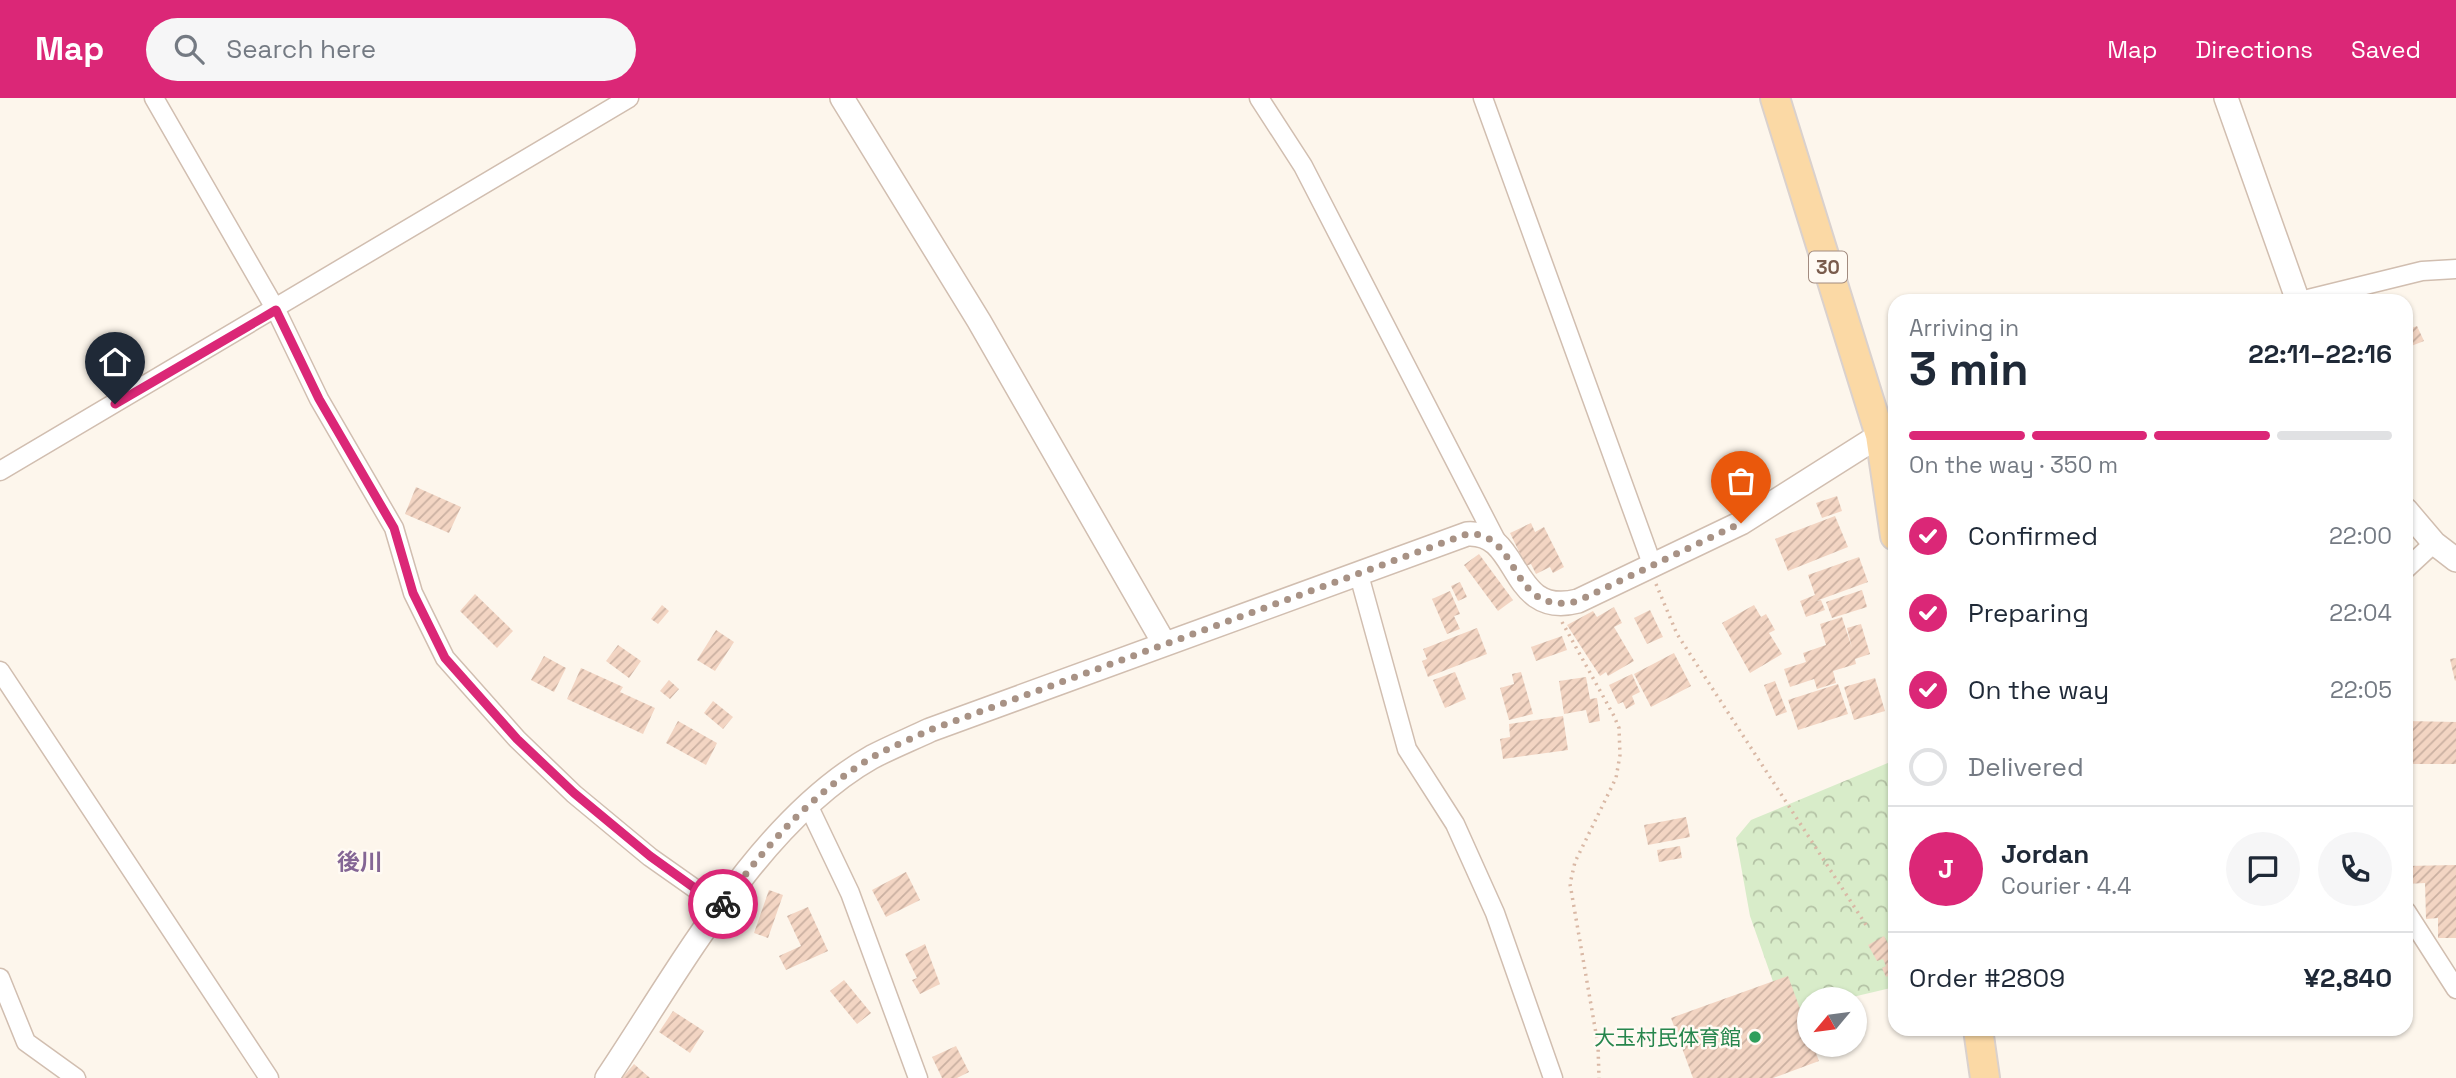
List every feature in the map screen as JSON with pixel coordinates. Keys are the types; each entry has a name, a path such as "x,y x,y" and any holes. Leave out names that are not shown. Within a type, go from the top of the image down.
{"main road":[{"name":"30","path":"1775,98 1888,433"},
{"path":"1979,1036 1985,1078"}],"street":[{"path":"154,98 276,310 319,399 394,528 413,593 445,658 517,739 574,793 650,856 721,907"},
{"path":"0,471 276,310 629,98"},
{"path":"842,98 979,321 1164,643"},
{"path":"1259,98 1303,166 1500,548 1534,595 1552,604 1578,601 1652,570 1741,523 1888,433"},
{"path":"1483,98 1652,570"},
{"path":"2226,98 2296,294"},
{"path":"2328,294 2422,271 2456,269"},
{"path":"2413,518 2434,544 2456,560"},
{"path":"607,1078 721,907 762,852 808,805 871,758 930,730 1467,534 1485,536 1500,548"},
{"path":"2413,563 2434,544"},
{"path":"1359,575 1407,749 1455,824 1495,913 1553,1078"},
{"path":"0,671 269,1078"},
{"path":"808,805 846,883 918,1078"},
{"path":"2413,922 2456,989"},
{"path":"0,978 10,1009 26,1042 76,1078"}],"path":[{"path":"1652,570 1677,634 1868,928"},
{"path":"1552,604 1619,728 1620,755 1615,778 1573,867 1570,884 1598,1045 1599,1078"}],"green space":[{"path":"1888,763 1888,989 1867,994 1867,987 1797,987 1797,1010 1784,1013 1750,916 1736,838 1751,820"}],"building":[{"path":"2417,326 2424,341 2413,345 2413,327"},
{"path":"416,487 461,507 449,533 405,514"},
{"path":"1837,496 1842,511 1822,518 1816,503"},
{"path":"1835,516 1848,547 1788,571 1775,539"},
{"path":"1531,523 1535,532 1544,527 1564,567 1553,573 1550,567 1536,574 1531,564 1526,566 1510,533"},
{"path":"1479,554 1513,600 1498,611 1464,565"},
{"path":"1859,557 1868,582 1816,601 1821,600 1825,610 1806,617 1800,601 1815,595 1808,575"},
{"path":"1460,582 1467,597 1458,601 1451,586"},
{"path":"1862,590 1867,607 1832,618 1826,602"},
{"path":"1450,591 1460,614 1454,616 1460,629 1447,634 1432,599"},
{"path":"475,594 513,631 497,648 460,611"},
{"path":"662,605 669,611 658,624 651,619"},
{"path":"1754,605 1761,617 1766,614 1775,630 1769,633 1782,654 1750,673 1722,623"},
{"path":"1614,607 1622,623 1614,627 1634,661 1608,676 1606,672 1600,676 1567,625 1593,611 1597,617"},
{"path":"1650,610 1663,637 1647,644 1634,618"},
{"path":"1842,617 1852,648 1847,628 1861,624 1870,654 1855,659 1856,664 1833,671 1836,683 1817,689 1814,679 1790,687 1784,669 1806,662 1803,653 1826,645 1820,624"},
{"path":"1477,628 1487,654 1428,677 1422,661 1427,659 1423,649"},
{"path":"716,630 734,642 715,671 697,660"},
{"path":"1562,636 1567,650 1536,661 1531,647"},
{"path":"618,645 641,661 629,678 606,661"},
{"path":"1674,653 1691,686 1651,707 1634,674"},
{"path":"544,656 566,668 554,692 531,680"},
{"path":"2456,658 2456,680 2455,681 2450,659"},
{"path":"581,668 623,687 620,692 655,708 643,734 567,699"},
{"path":"1455,672 1466,699 1445,708 1433,680"},
{"path":"1521,672 1533,714 1509,720 1500,688 1514,684 1512,674"},
{"path":"1632,674 1640,692 1632,696 1635,704 1626,709 1623,702 1618,704 1609,685"},
{"path":"1586,677 1590,699 1597,698 1600,721 1589,723 1586,710 1564,714 1559,681"},
{"path":"1875,678 1885,711 1854,720 1844,687"},
{"path":"669,680 679,689 670,699 660,691"},
{"path":"1775,681 1787,712 1776,716 1764,685"},
{"path":"1838,684 1848,714 1798,730 1788,700"},
{"path":"713,701 733,717 723,729 704,713"},
{"path":"1563,716 1568,750 1503,759 1500,739 1510,737 1509,724"},
{"path":"678,721 717,743 706,765 666,743"},
{"path":"2413,721 2456,722 2456,764 2413,764"},
{"path":"1686,817 1690,837 1648,845 1644,825"},
{"path":"1680,846 1682,858 1659,862 1657,850"},
{"path":"2456,865 2456,938 2438,938 2438,918 2426,919 2425,883 2413,884 2413,866"},
{"path":"906,872 920,900 886,917 872,890"},
{"path":"769,890 783,895 768,938 754,933"},
{"path":"808,907 828,951 786,970 779,956 801,946 787,916"},
{"path":"1884,936 1888,944 1888,976 1886,977 1882,968 1886,966 1883,959 1877,961 1868,945"},
{"path":"925,944 940,984 920,994 912,980 917,978 905,954"},
{"path":"1788,976 1797,1001 1797,1057 1818,1057 1819,1061 1773,1078 1693,1078 1671,1018"},
{"path":"844,980 871,1013 857,1024 830,991"},
{"path":"673,1011 704,1031 690,1053 659,1032"},
{"path":"956,1046 969,1072 957,1078 942,1078 932,1057"},
{"path":"634,1064 650,1078 622,1078"}],"way so far":[{"path":"723,904 762,852 808,805 871,758 930,730 1164,643 1359,575 1459,536 1476,533 1493,540 1534,595 1552,604 1564,604 1578,601 1741,523"}],"place":[{"name":"大玉村民体育館","path":"1755,1037"}],"district":[{"name":"後川","path":"360,862"}],"route":[{"path":"115,404 276,310 319,399 394,528 413,593 445,658 517,739 574,793 650,856 721,907 723,904"}]}
